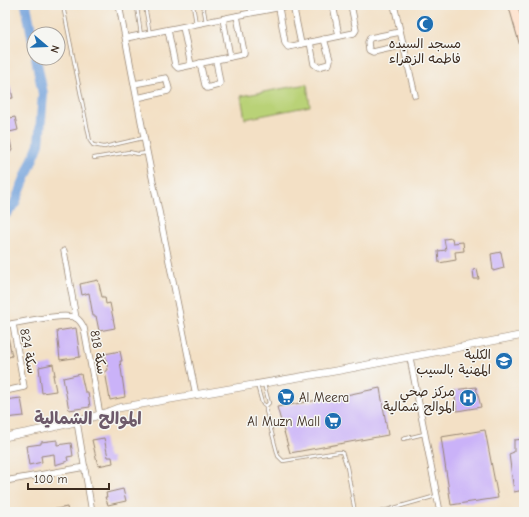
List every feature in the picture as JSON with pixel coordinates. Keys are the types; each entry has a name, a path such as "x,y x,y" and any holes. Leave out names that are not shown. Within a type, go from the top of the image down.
{"main road":[{"path":"513,5 524,44"}],"street":[{"path":"119,5 144,138 196,395"},
{"path":"126,38 251,13 260,8 279,8 292,5 301,44"},
{"path":"333,5 339,36"},
{"path":"279,8 285,43 288,47 354,33 356,30 351,5"},
{"path":"394,5 415,95"},
{"path":"168,30 176,67 178,68 244,54 237,16"},
{"path":"223,19 230,57"},
{"path":"183,27 191,65"},
{"path":"400,32 370,38 368,42 370,50 373,52 404,45"},
{"path":"310,42 314,64 318,67 329,64 330,60 324,39"},
{"path":"200,63 207,88 220,83 216,60"},
{"path":"134,84 164,78 167,79 168,91 137,98"},
{"path":"64,251 76,318"},
{"name":"سكة 818","path":"5,325 39,319 64,317 76,318 84,328 100,415"},
{"name":"سكة 824","path":"5,391 24,387 13,324"},
{"path":"5,437 77,422 118,408 410,358 524,335"},
{"path":"410,358 440,512"},
{"path":"77,422 92,512"},
{"path":"5,480 85,467"}],"lane":[{"path":"65,5 64,11 90,141 97,147 104,147 144,138"},
{"path":"193,5 196,24"},
{"path":"203,5 206,22"},
{"path":"250,5 251,13"},
{"path":"142,35 137,7 145,6 150,34"},
{"path":"94,158 129,152 138,154 148,153"},
{"path":"260,384 269,403 266,406 266,411 278,456 283,461 342,452 347,467 356,512"},
{"path":"260,384 262,403 266,406"},
{"path":"403,438 424,434"},
{"path":"380,512 436,496"}],"green space":[{"path":"307,84 310,106 245,119 241,96"}],"building":[{"path":"10,85 13,98 5,99 5,86"},
{"path":"15,117 18,130 5,133 5,119"},
{"path":"5,139 10,140 12,150 5,160"},
{"path":"452,238 453,243 463,242 464,251 455,252 456,260 439,263 438,251 446,250 444,239"},
{"path":"501,252 504,268 493,271 491,254"},
{"path":"477,269 479,279 474,279 473,270"},
{"path":"98,280 102,297 105,297 106,304 110,303 115,328 99,331 96,316 93,316 89,293 82,295 80,284"},
{"path":"76,328 80,357 60,360 57,331"},
{"path":"5,332 7,332 12,356 5,358"},
{"path":"120,351 125,397 110,400 105,371 108,370 105,354"},
{"path":"53,364 55,375 53,375 56,391 42,393 39,367"},
{"path":"81,374 85,392 88,392 90,407 69,410 63,378"},
{"path":"476,387 481,407 457,411 454,390"},
{"name":"Al Muzn Mall","path":"380,388 388,435 290,453 277,407 336,397 336,399 346,397 346,395"},
{"path":"21,398 24,416 5,418 5,400"},
{"path":"485,430 498,498 451,505 441,437"},
{"path":"104,438 108,457 112,457 113,463 98,466 92,440"},
{"path":"524,439 524,490 514,492 509,454 514,452 514,440"},
{"path":"57,440 57,445 71,443 73,456 67,457 68,461 55,465 54,454 41,456 42,462 29,465 26,446"},
{"path":"123,489 126,501 108,505 105,497 107,497 106,493"},
{"path":"67,507 68,512 51,512 51,510"}],"waterway":[{"path":"26,5 30,26"},
{"path":"5,215 14,205 39,144 43,94 38,66"}],"place":[{"name":"مسجد السيده فاطمه الزهراء","path":"425,24"},
{"name":"الكلية المهنية بالسيب","path":"504,361"},
{"name":"Al Meera","path":"286,397"},
{"name":"مركز صحي الموالح شمالية","path":"468,398"},
{"name":"Al Muzn Mall","path":"333,421"}],"district":[{"name":"الموالح الشمالية","path":"88,418"}]}
